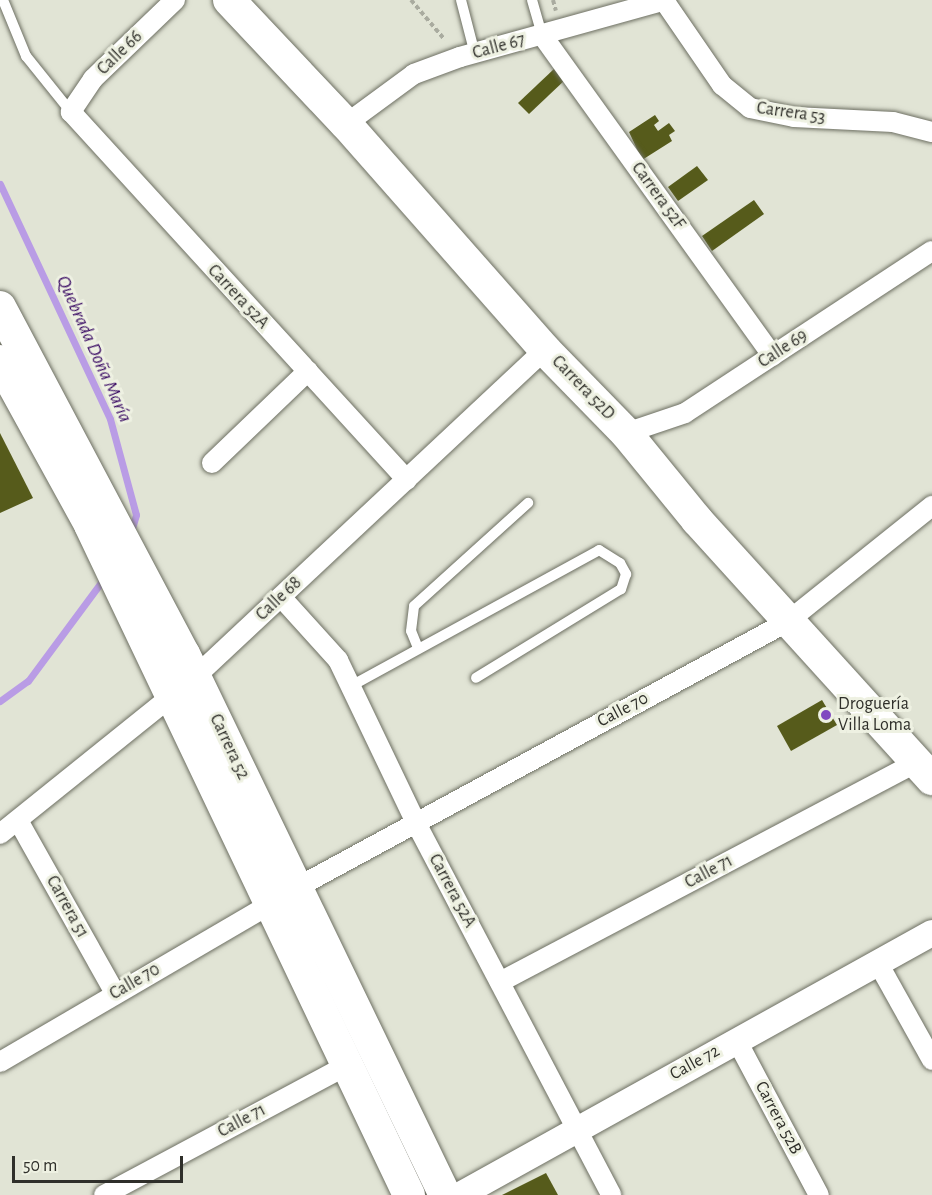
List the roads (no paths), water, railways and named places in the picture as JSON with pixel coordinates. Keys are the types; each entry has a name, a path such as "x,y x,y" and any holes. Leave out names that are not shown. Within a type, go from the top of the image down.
{"main road":[{"name":"Carrera 52D","path":"229,0 346,124 545,350 626,433 787,622 925,770"},
{"name":"Carrera 52","path":"0,307 99,515 164,644 283,896 445,1195"},
{"name":"Carrera 52","path":"0,361 99,515"},
{"name":"Carrera 52","path":"283,896 349,1064 409,1195"}],"street":[{"name":"Calle 66","path":"71,112 93,79 175,0"},
{"name":"Calle 67","path":"346,124 392,87 467,56 666,1"},
{"name":"Carrera 53","path":"666,1 722,85 750,108 794,117 893,122 932,132"},
{"name":"Carrera 52F","path":"542,35 773,356"},
{"name":"Carrera 52A","path":"71,112 184,240 308,370 407,480"},
{"name":"Calle 69","path":"626,433 685,412 932,251"},
{"name":"Calle 68","path":"0,834 19,822 184,687 545,350"},
{"path":"212,463 308,370"},
{"name":"Calle 70","path":"0,1062 283,896 787,622 932,506"},
{"name":"Carrera 52A","path":"281,597 330,646 416,823 611,1195"},
{"name":"Calle 71","path":"500,982 925,770"},
{"name":"Carrera 51","path":"19,822 116,993"},
{"name":"Calle 72","path":"460,1195 932,933"},
{"path":"878,963 932,1060"},
{"name":"Carrera 52B","path":"736,1041 819,1195"},
{"name":"Calle 71","path":"104,1195 349,1064"}],"lane":[{"path":"3,0 26,56 71,112"},
{"path":"461,0 467,56"},
{"path":"532,0 542,35"},
{"path":"418,648 411,631 414,606 528,503"},
{"path":"351,686 599,550 621,563 626,574 621,589 476,678"}],"waterway":[{"name":"Quebrada Doña María","path":"0,184 110,419 136,515 131,531"},
{"name":"Quebrada Doña María","path":"0,701 28,681 105,577"}],"place":[{"name":"Droguería Villa Loma","path":"826,715"}]}
